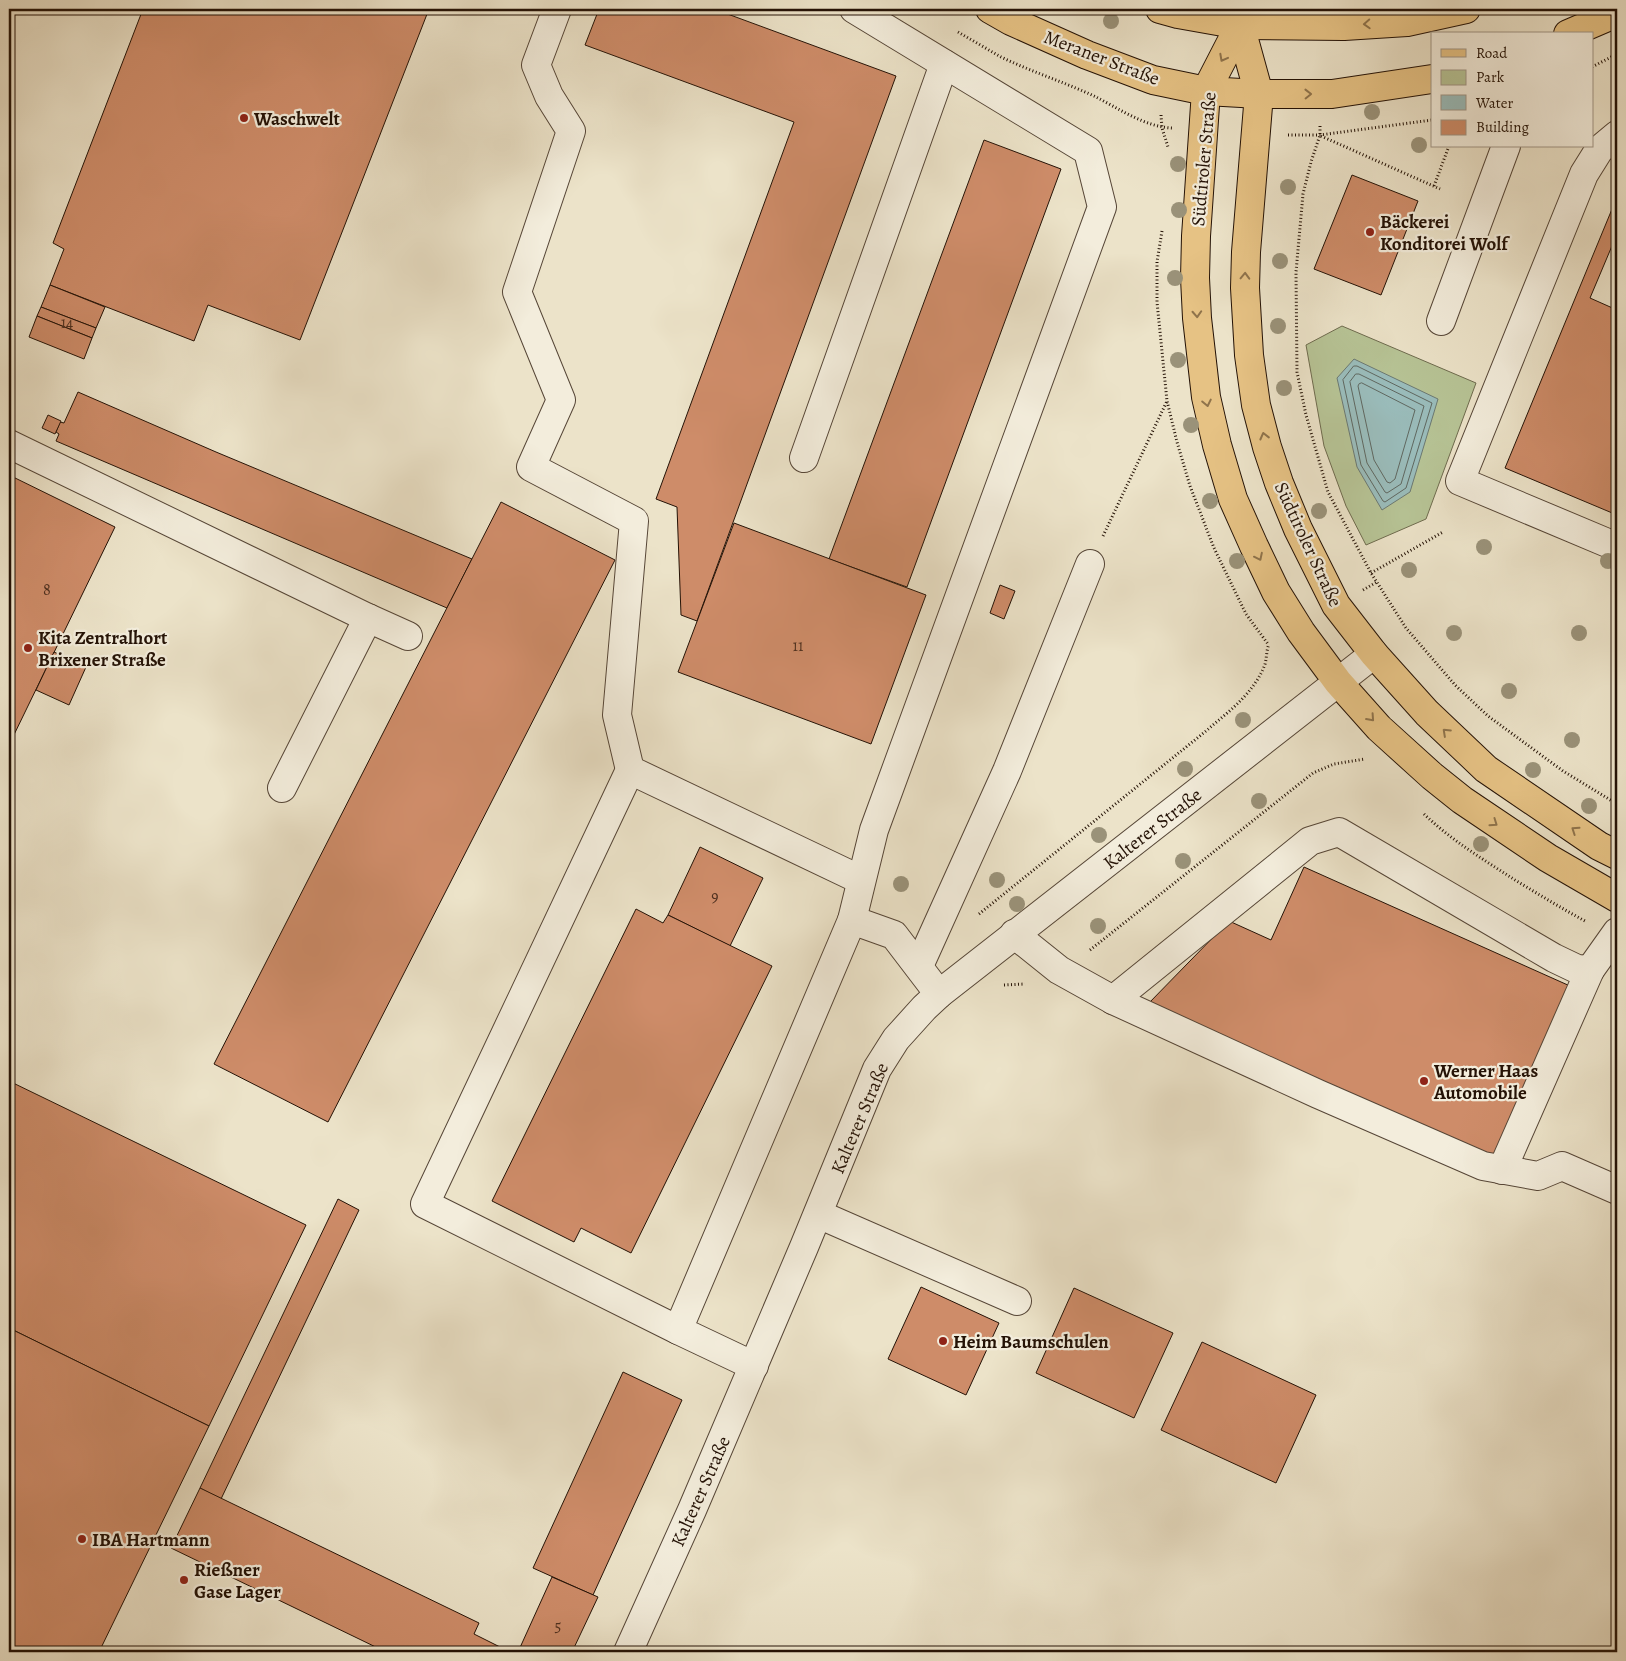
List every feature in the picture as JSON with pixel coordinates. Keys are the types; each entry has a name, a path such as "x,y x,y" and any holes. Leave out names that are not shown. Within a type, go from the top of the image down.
{"main road":[{"path":"1160,9 1240,25 1344,26 1407,22 1466,9"},
{"name":"Meraner Straße","path":"1006,13 1087,55 1153,80 1206,90 1259,94 1332,94 1431,79"},
{"path":"1573,32 1617,14"},
{"name":"Südtiroler Straße","path":"1240,25 1206,90 1195,278 1197,318 1206,397 1217,446 1234,499 1254,546 1276,592 1298,628 1338,682 1380,728 1432,776 1508,833 1617,898"},
{"name":"Südtiroler Straße","path":"1240,25 1259,94 1247,233 1245,288 1249,355 1256,405 1278,483 1306,546 1336,605 1374,654 1427,713 1486,769 1599,846 1617,855"}],"street":[{"path":"557,9 536,65 550,96 571,131 517,292 561,400 531,467 634,521 617,715 630,770 424,1204 754,1366"},
{"path":"678,1330 852,920 874,830 1102,207 1088,151 854,9"},
{"path":"804,458 944,64"},
{"path":"1617,135 1599,150 1584,174 1460,481 1617,547"},
{"path":"1441,321 1505,148"},
{"path":"9,444 408,636"},
{"path":"919,966 1007,771 1090,564"},
{"path":"282,788 368,618"},
{"name":"Kalterer Straße","path":"628,1652 754,1366 877,1069 896,1039 924,1008 1014,934 1374,654"},
{"path":"630,770 862,880"},
{"path":"1113,1000 1310,840 1339,832 1554,958 1577,970 1590,970"},
{"path":"852,920 894,935 940,994"},
{"path":"1502,1170 1590,970 1617,932"},
{"path":"1014,934 1059,970 1113,1000 1318,1094 1483,1166 1538,1176 1562,1166 1617,1190"},
{"path":"818,1214 1017,1301"}],"path":[{"name":"Meraner Straße","path":"954,29 1001,56 1162,128 1180,129"},
{"path":"1594,66 1617,54"},
{"path":"1161,111 1162,128"},
{"path":"1291,135 1320,136 1431,120"},
{"path":"1320,136 1440,189"},
{"path":"1320,136 1303,194 1296,272 1297,372 1306,416 1328,492 1371,573 1406,628 1431,658 1488,716 1563,771 1617,804"},
{"path":"1434,186 1448,148"},
{"path":"1090,564 1167,401"},
{"path":"1371,573 1443,532"},
{"path":"977,916 1242,700 1257,682 1266,664 1268,644"},
{"path":"1088,952 1313,774 1334,764 1370,759"}],"green space":[{"path":"1342,326 1476,383 1426,519 1366,545 1346,506 1324,446 1306,345"}],"water":[{"path":"1354,359 1438,399 1410,492 1382,510 1357,467 1337,378"}],"building":[{"name":"Waschwelt","path":"143,9 429,9 300,340 208,305 194,341 50,285 64,249 53,243"},
{"path":"599,9 714,9 896,76 697,621 681,615 677,507 656,499 794,122 585,45"},
{"path":"984,140 1061,169 907,587 829,559"},
{"path":"1352,175 1418,201 1381,295 1314,269"},
{"path":"1617,197 1617,234 1590,298 1617,310 1617,515 1505,468"},
{"path":"50,285 105,307 96,328 41,307"},
{"path":"41,307 96,328 92,338 37,316"},
{"path":"37,316 92,338 84,359 29,337"},
{"path":"78,392 472,559 447,608 56,441 59,434 56,432 60,422 64,423"},
{"path":"48,415 61,421 55,434 42,428"},
{"path":"9,475 115,527 9,745"},
{"path":"501,502 615,560 328,1122 214,1064"},
{"path":"734,523 926,595 871,744 678,672"},
{"path":"1000,585 1015,591 1004,619 990,613"},
{"path":"54,652 86,667 69,705 36,690"},
{"path":"700,847 763,878 730,946 668,915"},
{"name":"Werner Haas Automobile","path":"1304,867 1570,986 1493,1159 1148,1004 1229,921 1271,940"},
{"path":"636,909 663,923 668,915 772,966 631,1253 581,1228 574,1242 492,1201"},
{"path":"9,1081 306,1225 209,1426 9,1328"},
{"path":"338,1199 359,1210 221,1499 200,1488"},
{"name":"Heim Baumschulen","path":"921,1287 999,1323 966,1395 888,1359"},
{"path":"1074,1288 1173,1333 1134,1418 1036,1373"},
{"name":"IBA Hartmann","path":"9,1328 209,1426 99,1652 9,1652"},
{"path":"1202,1342 1316,1395 1276,1483 1161,1430"},
{"path":"623,1372 682,1400 593,1595 533,1568"},
{"path":"200,1488 479,1623 474,1634 510,1652 386,1652 171,1548"},
{"path":"552,1577 598,1597 572,1652 518,1652"}],"place":[{"name":"Waschwelt","path":"244,118"},
{"name":"Bäckerei Konditorei Wolf","path":"1370,232"},
{"name":"Kita Zentralhort Brixener Straße","path":"28,648"},
{"name":"Werner Haas Automobile","path":"1424,1081"},
{"name":"Heim Baumschulen","path":"943,1341"},
{"name":"IBA Hartmann","path":"82,1539"},
{"name":"Rießner Gase Lager","path":"184,1580"}]}
